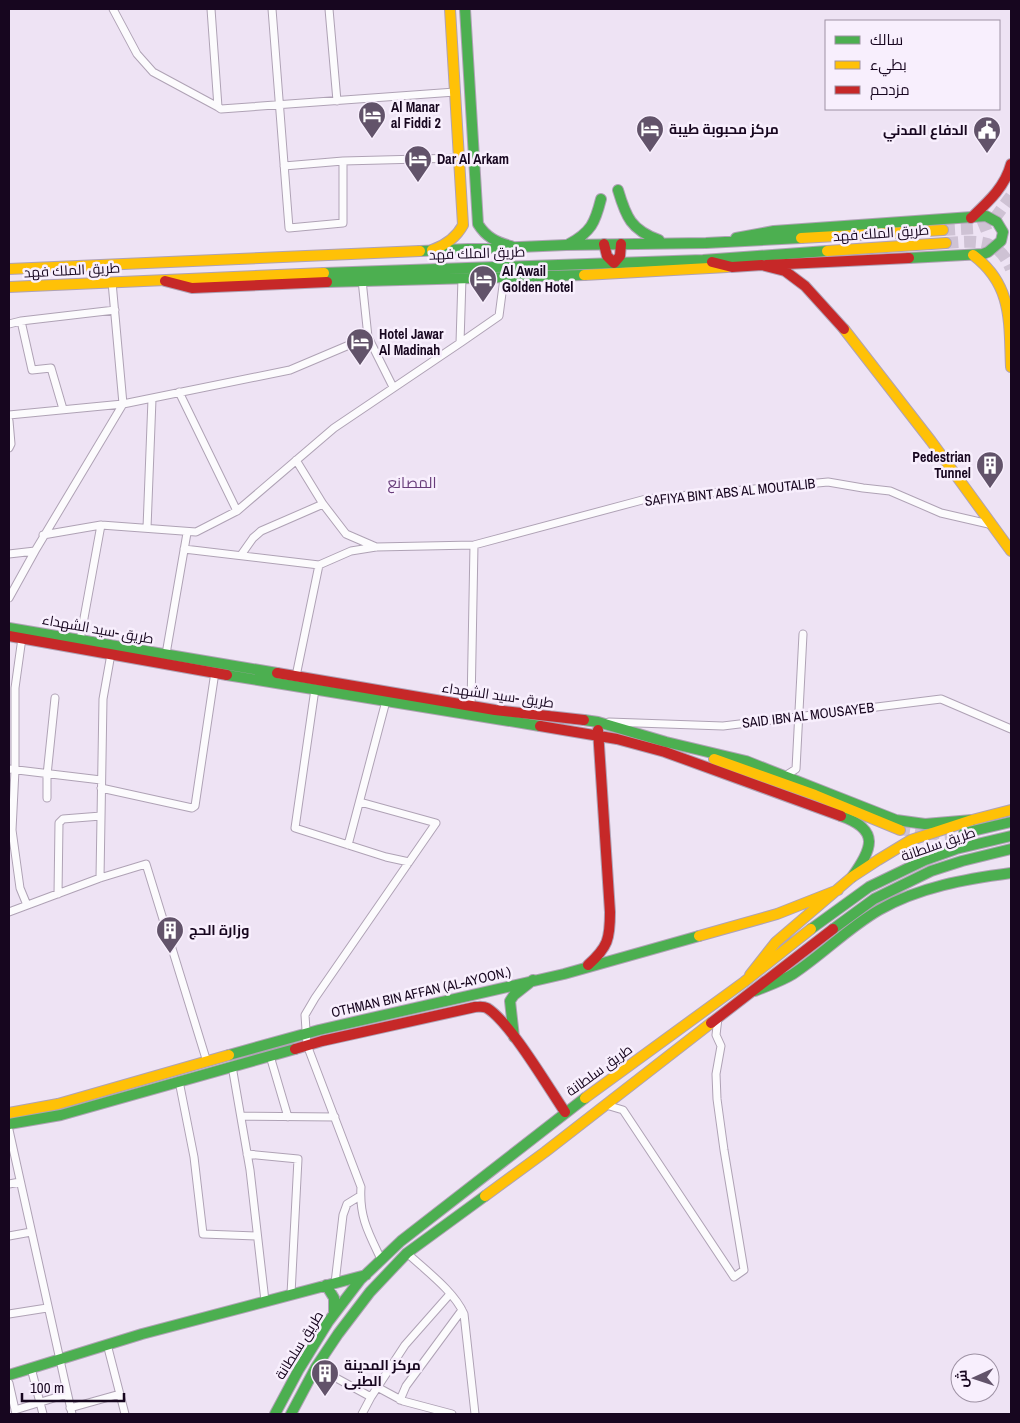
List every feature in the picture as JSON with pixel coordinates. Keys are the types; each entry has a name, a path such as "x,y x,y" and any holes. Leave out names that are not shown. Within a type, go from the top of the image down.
{"main road":[{"path":"431,251 452,242 463,225 450,9"},
{"path":"465,9 478,224 485,235 498,242 517,247"},
{"path":"971,218 1000,190 1011,169"},
{"path":"618,190 625,214 637,231 649,238 670,244"},
{"path":"566,245 584,236 590,229 597,215 601,199"},
{"path":"159,280 192,288 362,280 504,278 652,267 732,267 973,254 990,252 996,249 1007,234 999,223 986,216 774,231 706,243"},
{"name":"طريق الملك فهد","path":"9,269 566,245 706,243 943,230"},
{"name":"طريق الملك فهد","path":"9,286 360,271 614,263 652,267 703,260 946,243"},
{"path":"604,244 607,256 614,263 620,256 621,244"},
{"path":"973,254 995,275 1002,288 1009,310 1011,367"},
{"path":"703,260 732,267"},
{"path":"762,265 784,271 805,286 843,328 933,451 993,525 1011,551"},
{"name":"طريق -سيد الشهداء","path":"9,628 471,706 598,722 666,742 746,761 896,820 925,824 972,820"},
{"name":"طريق -سيد الشهداء","path":"9,636 617,739 665,752 852,820 864,828 870,845 868,854 852,877"},
{"path":"586,967 605,950 610,937 598,722"},
{"path":"666,742 815,796 900,830"},
{"path":"744,982 776,942 852,877 878,860 911,840 972,820 1011,810"},
{"path":"964,833 1011,822"},
{"name":"طريق سلطانة","path":"275,1414 299,1369 334,1314 360,1280 401,1241 565,1112 744,982 812,928 869,887 925,860 956,849 1011,836"},
{"name":"طريق سلطانة","path":"291,1414 316,1367 370,1292 406,1253 606,1105 818,940 874,899 931,871 1011,849"},
{"path":"750,993 792,975 849,930 879,910 901,899 932,888 968,879 1011,872"},
{"name":"OTHMAN BIN AFFAN (AL-AYOON.)","path":"9,1113 58,1104 305,1034 564,974 777,914 838,890"},
{"path":"534,980 514,995 510,1001 514,1039 565,1112"},
{"name":"OTHMAN BIN AFFAN (AL-AYOON.)","path":"9,1124 61,1115 307,1045 475,1007 486,1007 495,1014 514,1039"},
{"path":"9,1375 107,1344 366,1275"},
{"path":"331,1284 334,1296 334,1314"}],"street":[{"path":"113,9 136,54 149,68 222,109 455,92"},
{"path":"211,9 218,107"},
{"path":"272,9 288,228 343,224 344,161"},
{"path":"329,9 337,101"},
{"path":"284,166 344,161 459,158"},
{"path":"460,342 462,278"},
{"path":"43,535 101,525 187,533 196,532 237,511 334,428 499,316 504,278"},
{"path":"362,280 368,337 393,388"},
{"path":"9,598 43,535 123,404 112,282"},
{"path":"9,324 115,310"},
{"path":"21,321 32,370 51,368 63,409"},
{"path":"9,415 123,404 290,370 368,337"},
{"path":"179,392 237,511"},
{"path":"147,528 152,398"},
{"path":"9,421 9,448"},
{"path":"296,460 323,504 346,534 376,547"},
{"name":"SAFIYA BINT ABS AL MOUTALIB","path":"319,565 351,551 376,547 474,545 646,499 828,482 890,491 941,513 993,525"},
{"path":"241,555 253,538 261,531 323,504"},
{"path":"80,640 101,525"},
{"path":"166,654 187,533"},
{"path":"471,706 474,545"},
{"path":"184,549 319,565 296,676"},
{"path":"9,554 35,551"},
{"path":"785,776 796,769 804,634"},
{"path":"22,638 12,688 11,799 12,830 20,888 27,905"},
{"path":"100,878 102,699 111,654"},
{"path":"101,788 192,808 195,806 215,672"},
{"path":"315,689 295,828 409,862"},
{"path":"47,798 47,775 55,698"},
{"name":"SAID IBN AL MOUSAYEB","path":"598,722 723,726 941,699 1011,729"},
{"path":"348,845 386,701"},
{"path":"12,769 47,775 102,780"},
{"path":"360,802 436,823 305,1014 307,1045 361,1188 360,1205 366,1226 381,1260"},
{"path":"58,894 59,823 64,818 101,816"},
{"path":"9,912 100,878 146,864 207,1062"},
{"path":"606,1105 623,1110 734,1277 744,1270 717,1099 716,1074 721,1046 716,1035 718,1018"},
{"path":"270,1056 288,1117"},
{"path":"232,1066 247,1154 265,1301"},
{"path":"180,1082 194,1157 203,1234 257,1236"},
{"path":"241,1116 335,1117"},
{"path":"9,1130 71,1411 120,1394"},
{"path":"247,1154 298,1159 291,1294"},
{"path":"9,1184 20,1182"},
{"path":"331,1284 344,1210 347,1204 360,1196"},
{"path":"9,1236 31,1232"},
{"path":"406,1253 450,1294 464,1314 475,1414"},
{"path":"362,1414 377,1387 405,1345 450,1294"},
{"path":"9,1314 47,1308"},
{"path":"400,1400 406,1386 462,1310"},
{"path":"107,1344 125,1414"},
{"path":"316,1367 371,1397"},
{"path":"31,1368 43,1414"},
{"path":"9,1383 16,1412 67,1394"},
{"path":"377,1387 400,1400 452,1414"}],"tunnel":[{"path":"943,230 977,228 992,222 1011,196"},
{"path":"946,243 976,242 992,246 1006,259 1011,269"},
{"path":"900,830 941,836 964,833"}],"traffic: fast":[{"path":"465,9 478,224 492,238 511,246"},
{"path":"618,190 631,221 642,232 659,240"},
{"path":"569,244 591,226 601,199"},
{"path":"736,238 774,231 986,216 997,222 1003,232 1001,241 983,254 909,258"},
{"path":"420,251 566,245 706,243 801,238"},
{"path":"324,273 703,260 827,251"},
{"path":"327,282 584,275"},
{"path":"9,628 277,673"},
{"path":"227,675 540,726"},
{"path":"584,720 746,761 896,820 925,824 972,820"},
{"path":"841,816 854,821 862,828 867,834 869,841 864,858 852,877"},
{"path":"964,833 1011,822"},
{"path":"811,929 869,887 925,860 956,849 1011,836"},
{"path":"833,929 874,899 931,871 1011,849"},
{"path":"755,991 793,974 857,925 894,902 943,885 1011,873"},
{"path":"229,1055 319,1030 564,974 699,936"},
{"path":"514,1037 510,1001 514,995 533,980"},
{"path":"9,1124 61,1115 295,1049"},
{"path":"275,1414 299,1369 328,1322 360,1280 401,1241 585,1098"},
{"path":"291,1414 316,1367 370,1292 407,1253 485,1196"},
{"path":"9,1375 142,1334 366,1275"},
{"path":"326,1285 334,1298 334,1314"}],"traffic: slow":[{"path":"432,250 450,240 463,225 450,9"},
{"path":"801,238 943,230"},
{"path":"827,251 946,243"},
{"path":"9,269 420,251"},
{"path":"973,255 996,279 1002,292 1009,320 1011,367"},
{"path":"584,275 727,267"},
{"path":"9,287 324,273"},
{"path":"844,329 931,441 1011,551"},
{"path":"714,759 815,795 900,830"},
{"path":"750,975 776,942 852,877 878,860 911,840 972,820 1011,810"},
{"path":"699,936 777,914 838,890"},
{"path":"585,1098 744,982 811,929"},
{"path":"485,1196 545,1152 711,1023"},
{"path":"9,1113 58,1104 229,1055"}],"traffic: jam":[{"path":"971,218 990,200 1000,187 1011,164"},
{"path":"604,244 607,256 614,263 620,256 621,244"},
{"path":"766,265 909,258"},
{"path":"712,262 732,267 762,265 785,271 805,286 844,329"},
{"path":"165,281 192,288 327,282"},
{"path":"9,636 227,675"},
{"path":"277,673 495,710 584,720"},
{"path":"540,726 617,739 665,752 841,816"},
{"path":"588,965 604,947 610,921 598,730"},
{"path":"711,1023 833,929"},
{"path":"475,1007 487,1008 496,1015 517,1040 565,1112"},
{"path":"295,1049 322,1041 475,1007"}],"place":[{"name":"Al Manar al Fiddi 2","path":"372,139"},
{"name":"مركز محبوبة طيبة","path":"650,153"},
{"name":"الدفاع المدني","path":"987,154"},
{"name":"Dar Al Arkam","path":"418,183"},
{"name":"Al Awail Golden Hotel","path":"483,303"},
{"name":"Hotel Jawar Al Madinah","path":"360,366"},
{"name":"Pedestrian Tunnel","path":"990,489"},
{"name":"وزارة الحج","path":"170,954"},
{"name":"مرکز المدینة الطبی","path":"325,1397"}],"district":[{"name":"المصانع","path":"412,482"}]}
